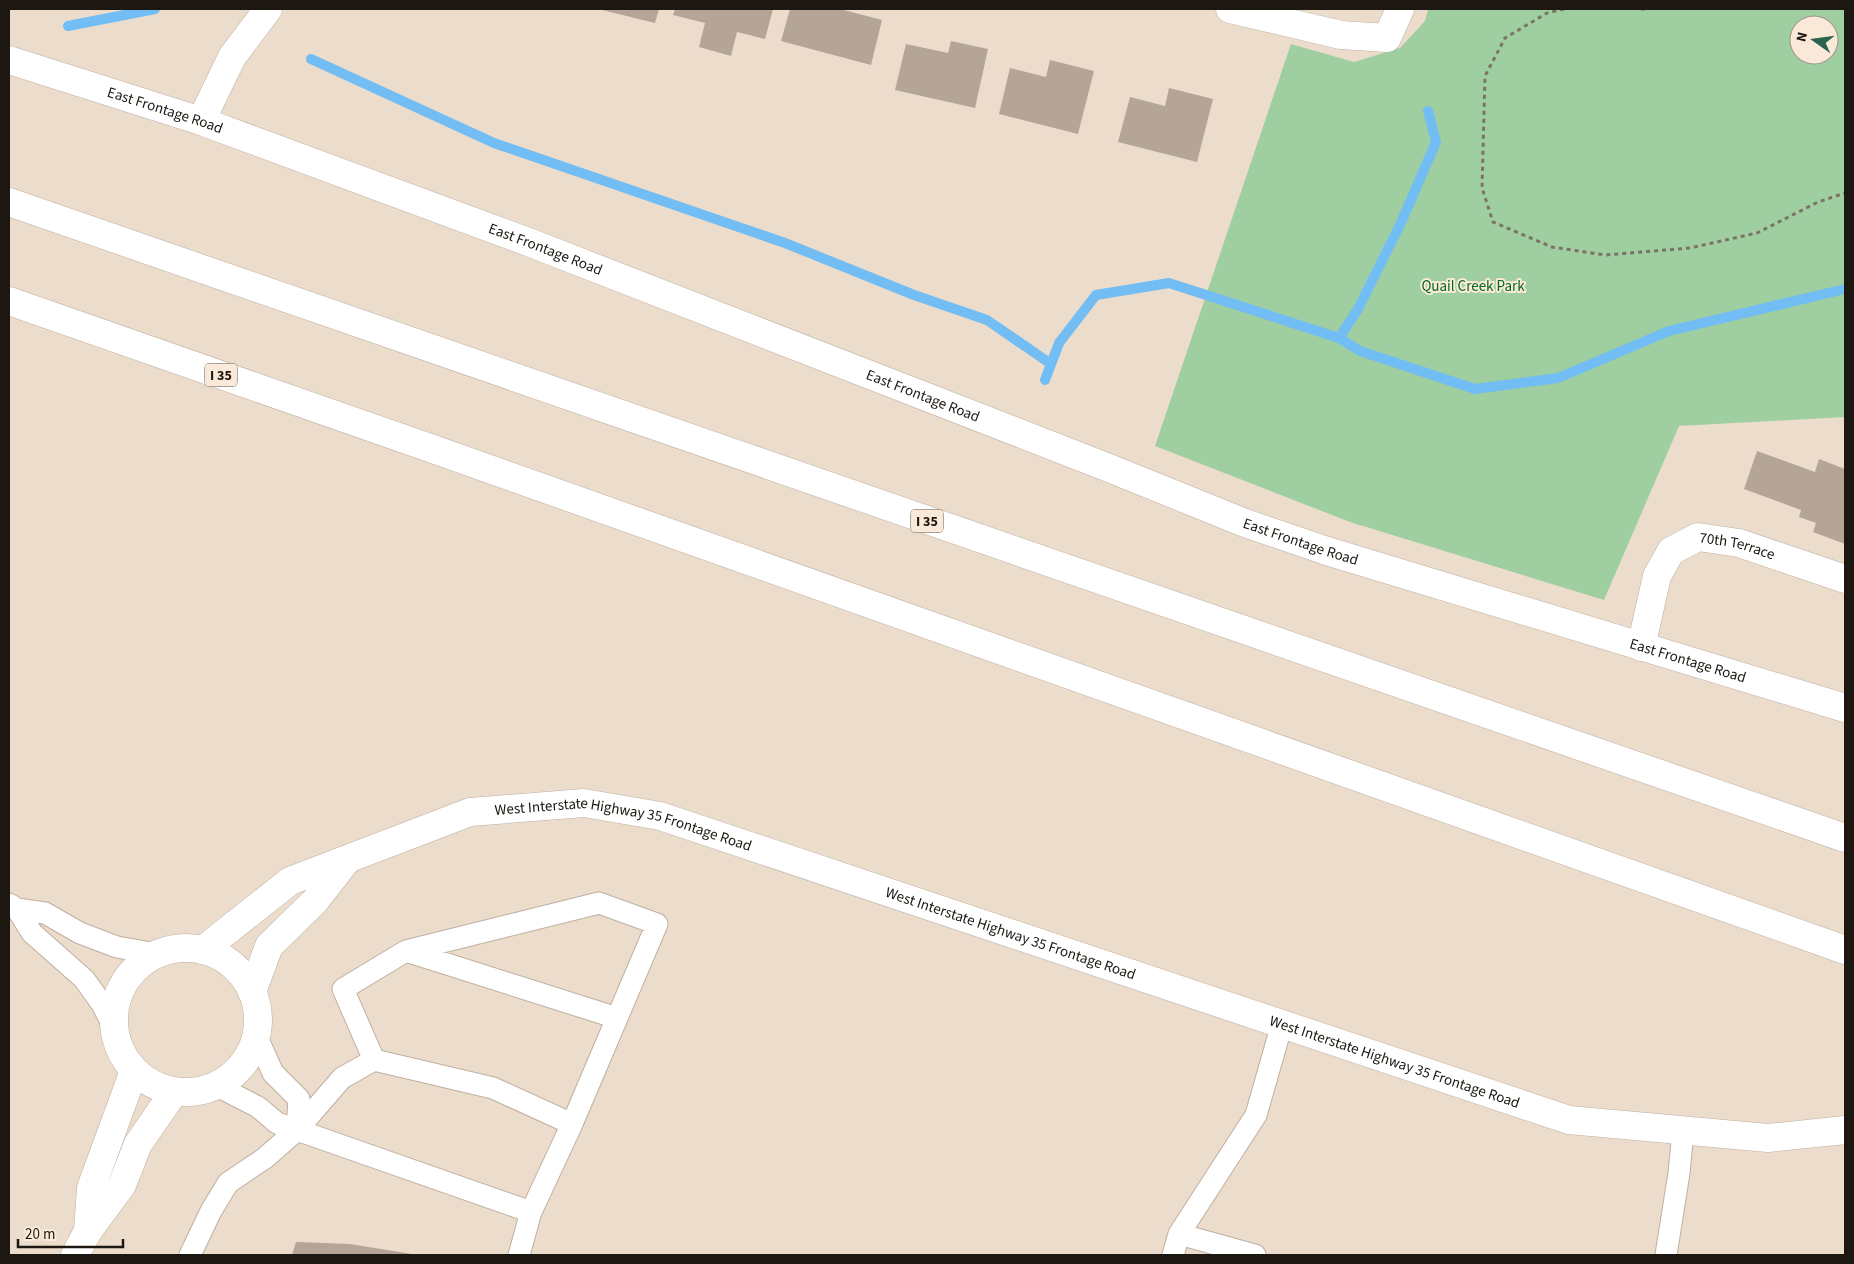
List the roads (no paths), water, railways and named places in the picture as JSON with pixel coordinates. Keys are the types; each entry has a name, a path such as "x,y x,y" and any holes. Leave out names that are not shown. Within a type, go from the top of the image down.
{"main road":[{"path":"201,122 232,57 268,9"},
{"path":"1230,9 1341,35 1387,38 1400,9"},
{"name":"East Frontage Road","path":"9,60 201,122 540,247 1245,523 1327,551 1845,708"},
{"name":"I 35","path":"9,202 1845,838"},
{"name":"I 35","path":"9,302 432,449 1845,950"},
{"name":"70th Terrace","path":"1641,647 1658,576 1671,551 1698,537 1739,543 1845,579"},
{"name":"West Interstate Highway 35 Frontage Road","path":"203,950 290,881 470,812 584,803 660,816 1569,1120 1768,1138 1845,1130"},
{"path":"252,992 269,946 315,901 347,860"},
{"path":"179,948 203,950 224,959 240,973 252,992 258,1013 256,1035 248,1056 235,1073 217,1086 196,1092 174,1092 153,1084 134,1071 121,1052 115,1030 115,1007 124,985 138,967 157,954 179,948"},
{"path":"88,1231 92,1188 134,1071"},
{"path":"75,1255 88,1231 122,1185 138,1144 174,1092"}],"lane":[{"path":"374,1060 343,989 406,951 599,904 657,924 572,1124 532,1212 519,1255"},
{"path":"13,907 45,913 80,933 117,947 157,954"},
{"path":"13,907 32,934 84,979 102,1004 115,1030"},
{"path":"406,951 618,1018"},
{"path":"1173,1255 1179,1234 1256,1115 1282,1024"},
{"path":"256,1035 273,1073 299,1099 298,1130"},
{"path":"190,1255 211,1211 228,1183 265,1158 298,1130 342,1078 374,1060 493,1088 572,1124"},
{"path":"217,1086 258,1108 277,1123 532,1212"},
{"path":"1666,1255 1679,1173 1683,1131"},
{"path":"1179,1234 1255,1255"}],"waterway":[{"path":"68,26 155,9"},
{"path":"311,59 494,143 785,243 914,295 987,320 1051,364"},
{"path":"1339,338 1358,309 1400,225 1436,142 1428,111"},
{"path":"1045,380 1059,343 1096,295 1169,283 1339,338 1360,351 1475,389 1558,378 1669,331 1845,289"}],"park label":[{"name":"Quail Creek Park","path":"1473,286"}]}
